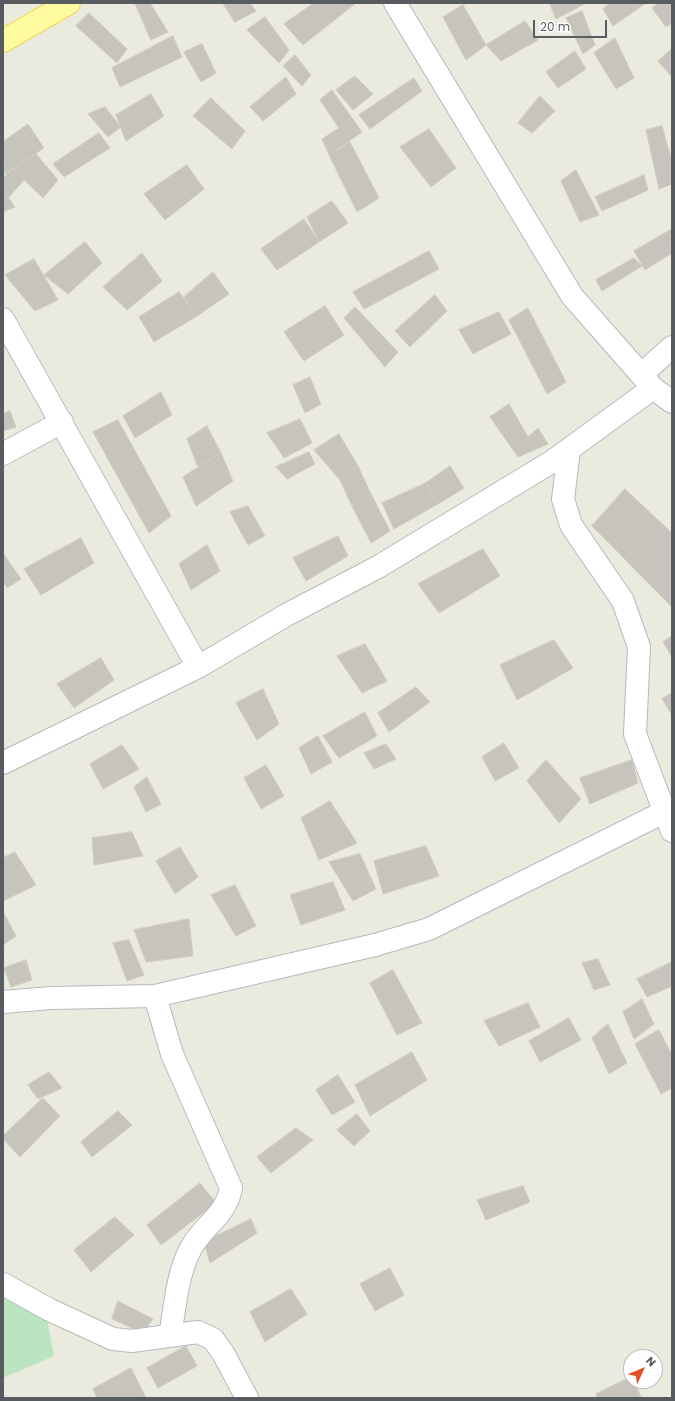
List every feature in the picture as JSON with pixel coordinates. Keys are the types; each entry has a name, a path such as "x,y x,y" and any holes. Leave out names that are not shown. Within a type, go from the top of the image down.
{"main road":[{"path":"3,40 69,3"}],"street":[{"path":"395,3 572,296 648,381 672,402"},
{"path":"3,319 198,667"},
{"path":"3,763 198,667 288,614 378,567 473,510 569,450 648,381 672,347"},
{"path":"3,454 62,422"},
{"path":"3,1002 51,998 155,996 375,945 429,929 670,817 635,734 639,647 623,602 571,525 563,499 569,450"},
{"path":"155,996 172,1054 231,1188 227,1205 192,1246 187,1258 181,1274 170,1336"},
{"path":"3,1284 50,1310 113,1339 132,1341 198,1332 213,1339 223,1353 247,1398"}],"green space":[{"path":"3,1291 46,1313 54,1356 3,1378"}],"building":[{"path":"135,3 150,3 168,32 151,40"},
{"path":"223,3 250,3 256,11 235,22"},
{"path":"314,3 356,3 303,45 284,24"},
{"path":"550,3 586,3 556,19"},
{"path":"611,3 646,3 613,26 603,9"},
{"path":"660,3 672,3 672,23 666,27 652,8"},
{"path":"463,5 486,45 466,60 443,17"},
{"path":"582,11 595,45 583,54 566,18"},
{"path":"89,13 127,49 117,63 76,26"},
{"path":"265,17 289,50 279,63 247,30"},
{"path":"525,21 538,40 501,61 486,45"},
{"path":"173,36 182,57 120,87 112,68"},
{"path":"615,38 634,78 616,89 594,53"},
{"path":"202,44 216,73 201,82 184,52"},
{"path":"672,49 672,75 671,76 658,61"},
{"path":"575,51 586,69 558,88 546,72"},
{"path":"295,55 311,75 302,86 283,66"},
{"path":"355,76 373,94 353,110 336,90"},
{"path":"286,77 296,94 263,121 250,107"},
{"path":"414,78 422,91 370,129 359,115"},
{"path":"332,90 362,132 329,155 322,139 339,128 320,100"},
{"path":"151,94 164,116 126,141 116,115"},
{"path":"540,96 555,111 532,133 518,123"},
{"path":"211,98 245,131 232,149 193,116"},
{"path":"105,107 121,127 108,137 88,114"},
{"path":"28,124 44,148 5,174 3,142"},
{"path":"662,126 672,162 672,184 659,189 646,130"},
{"path":"429,129 456,168 431,187 400,147"},
{"path":"99,133 110,148 64,177 53,164"},
{"path":"350,142 379,198 357,212 329,155"},
{"path":"36,154 58,180 43,198 13,169"},
{"path":"187,165 204,189 165,220 144,194"},
{"path":"13,169 24,180 8,198 3,190 3,178"},
{"path":"576,170 599,215 580,222 561,181"},
{"path":"644,175 648,190 602,211 595,197"},
{"path":"3,190 15,207 3,212"},
{"path":"332,201 348,223 319,242 307,217"},
{"path":"304,219 319,242 277,270 261,249"},
{"path":"672,229 672,253 645,270 634,251"},
{"path":"85,242 102,263 68,294 44,275"},
{"path":"429,251 439,269 364,309 353,292"},
{"path":"142,253 162,281 127,310 103,287"},
{"path":"634,258 642,266 602,291 596,280"},
{"path":"34,259 58,300 35,311 5,275"},
{"path":"213,272 229,294 197,316 184,297"},
{"path":"179,292 197,316 154,342 139,317"},
{"path":"435,295 447,311 410,347 395,331"},
{"path":"325,306 344,335 304,361 284,332"},
{"path":"355,307 398,352 385,367 344,318"},
{"path":"528,308 566,382 547,394 509,320"},
{"path":"499,312 511,334 473,354 459,330"},
{"path":"310,377 321,404 305,413 293,385"},
{"path":"161,392 172,415 135,438 123,416"},
{"path":"509,404 528,437 538,428 548,444 518,457 490,417"},
{"path":"10,411 16,427 3,431 3,414"},
{"path":"300,419 312,443 284,458 267,433"},
{"path":"118,420 171,516 149,533 93,432"},
{"path":"207,426 221,453 198,467 187,439"},
{"path":"339,434 358,466 340,480 314,450"},
{"path":"309,452 315,464 287,479 276,467"},
{"path":"221,453 233,481 196,506 183,477"},
{"path":"358,466 372,496 352,506 340,480"},
{"path":"450,466 464,488 438,504 426,483"},
{"path":"426,483 438,504 394,529 382,503"},
{"path":"625,489 672,533 672,607 592,526"},
{"path":"372,496 390,531 371,543 352,506"},
{"path":"248,506 265,536 248,545 230,512"},
{"path":"338,536 348,556 306,581 293,558"},
{"path":"81,538 94,563 41,595 24,569"},
{"path":"207,545 220,571 191,590 179,564"},
{"path":"483,549 500,576 439,613 418,584"},
{"path":"3,553 21,579 7,588 3,582"},
{"path":"672,636 672,657 663,642"},
{"path":"554,640 573,668 517,700 500,665"},
{"path":"365,644 387,681 362,693 337,656"},
{"path":"101,658 114,680 74,708 57,684"},
{"path":"416,687 430,702 389,732 378,713"},
{"path":"263,689 279,724 257,740 236,703"},
{"path":"672,693 672,715 662,699"},
{"path":"365,712 377,736 339,758 323,736"},
{"path":"318,736 332,762 311,774 299,748"},
{"path":"504,743 519,768 495,781 482,757"},
{"path":"386,744 396,759 374,769 364,753"},
{"path":"122,745 139,769 103,789 90,764"},
{"path":"546,760 581,799 559,823 527,781"},
{"path":"632,760 638,783 590,804 580,778"},
{"path":"266,765 284,796 261,809 244,778"},
{"path":"147,777 161,804 146,812 134,787"},
{"path":"330,801 357,843 319,860 301,818"},
{"path":"132,832 143,856 94,865 92,838"},
{"path":"426,846 439,876 383,894 374,861"},
{"path":"180,847 198,877 175,894 156,861"},
{"path":"15,852 36,885 3,901 3,858"},
{"path":"360,854 376,889 353,901 329,862"},
{"path":"333,882 345,910 301,925 290,895"},
{"path":"235,885 256,926 236,936 211,895"},
{"path":"4,913 16,936 3,945 3,914"},
{"path":"189,919 193,956 146,962 134,930"},
{"path":"129,940 144,975 127,981 113,943"},
{"path":"598,959 610,985 594,990 582,963"},
{"path":"26,960 32,980 11,987 4,968"},
{"path":"672,962 672,986 647,997 637,979"},
{"path":"393,970 422,1023 397,1035 370,983"},
{"path":"642,999 654,1024 634,1039 623,1012"},
{"path":"528,1003 540,1027 499,1046 484,1021"},
{"path":"569,1018 581,1040 540,1062 529,1041"},
{"path":"608,1024 627,1063 609,1074 592,1038"},
{"path":"659,1030 672,1055 672,1088 661,1094 635,1044"},
{"path":"412,1052 427,1080 370,1116 355,1085"},
{"path":"49,1072 62,1088 38,1099 28,1085"},
{"path":"338,1075 355,1102 332,1115 316,1090"},
{"path":"43,1098 60,1116 20,1157 3,1139 3,1136"},
{"path":"118,1111 132,1125 92,1157 81,1142"},
{"path":"357,1114 370,1131 354,1146 337,1130"},
{"path":"296,1128 313,1140 271,1173 257,1157"},
{"path":"200,1183 216,1203 161,1245 147,1225"},
{"path":"523,1186 530,1202 486,1220 477,1200"},
{"path":"115,1217 134,1235 91,1272 74,1250"},
{"path":"251,1219 257,1233 210,1263 204,1242"},
{"path":"390,1268 404,1295 375,1311 360,1284"},
{"path":"291,1289 307,1314 265,1342 250,1312"},
{"path":"118,1301 153,1319 143,1333 112,1319"},
{"path":"186,1346 197,1366 158,1388 147,1368"},
{"path":"131,1368 146,1398 97,1398 93,1389"},
{"path":"623,1381 623,1389 638,1389 641,1398 598,1398 596,1394"}]}
